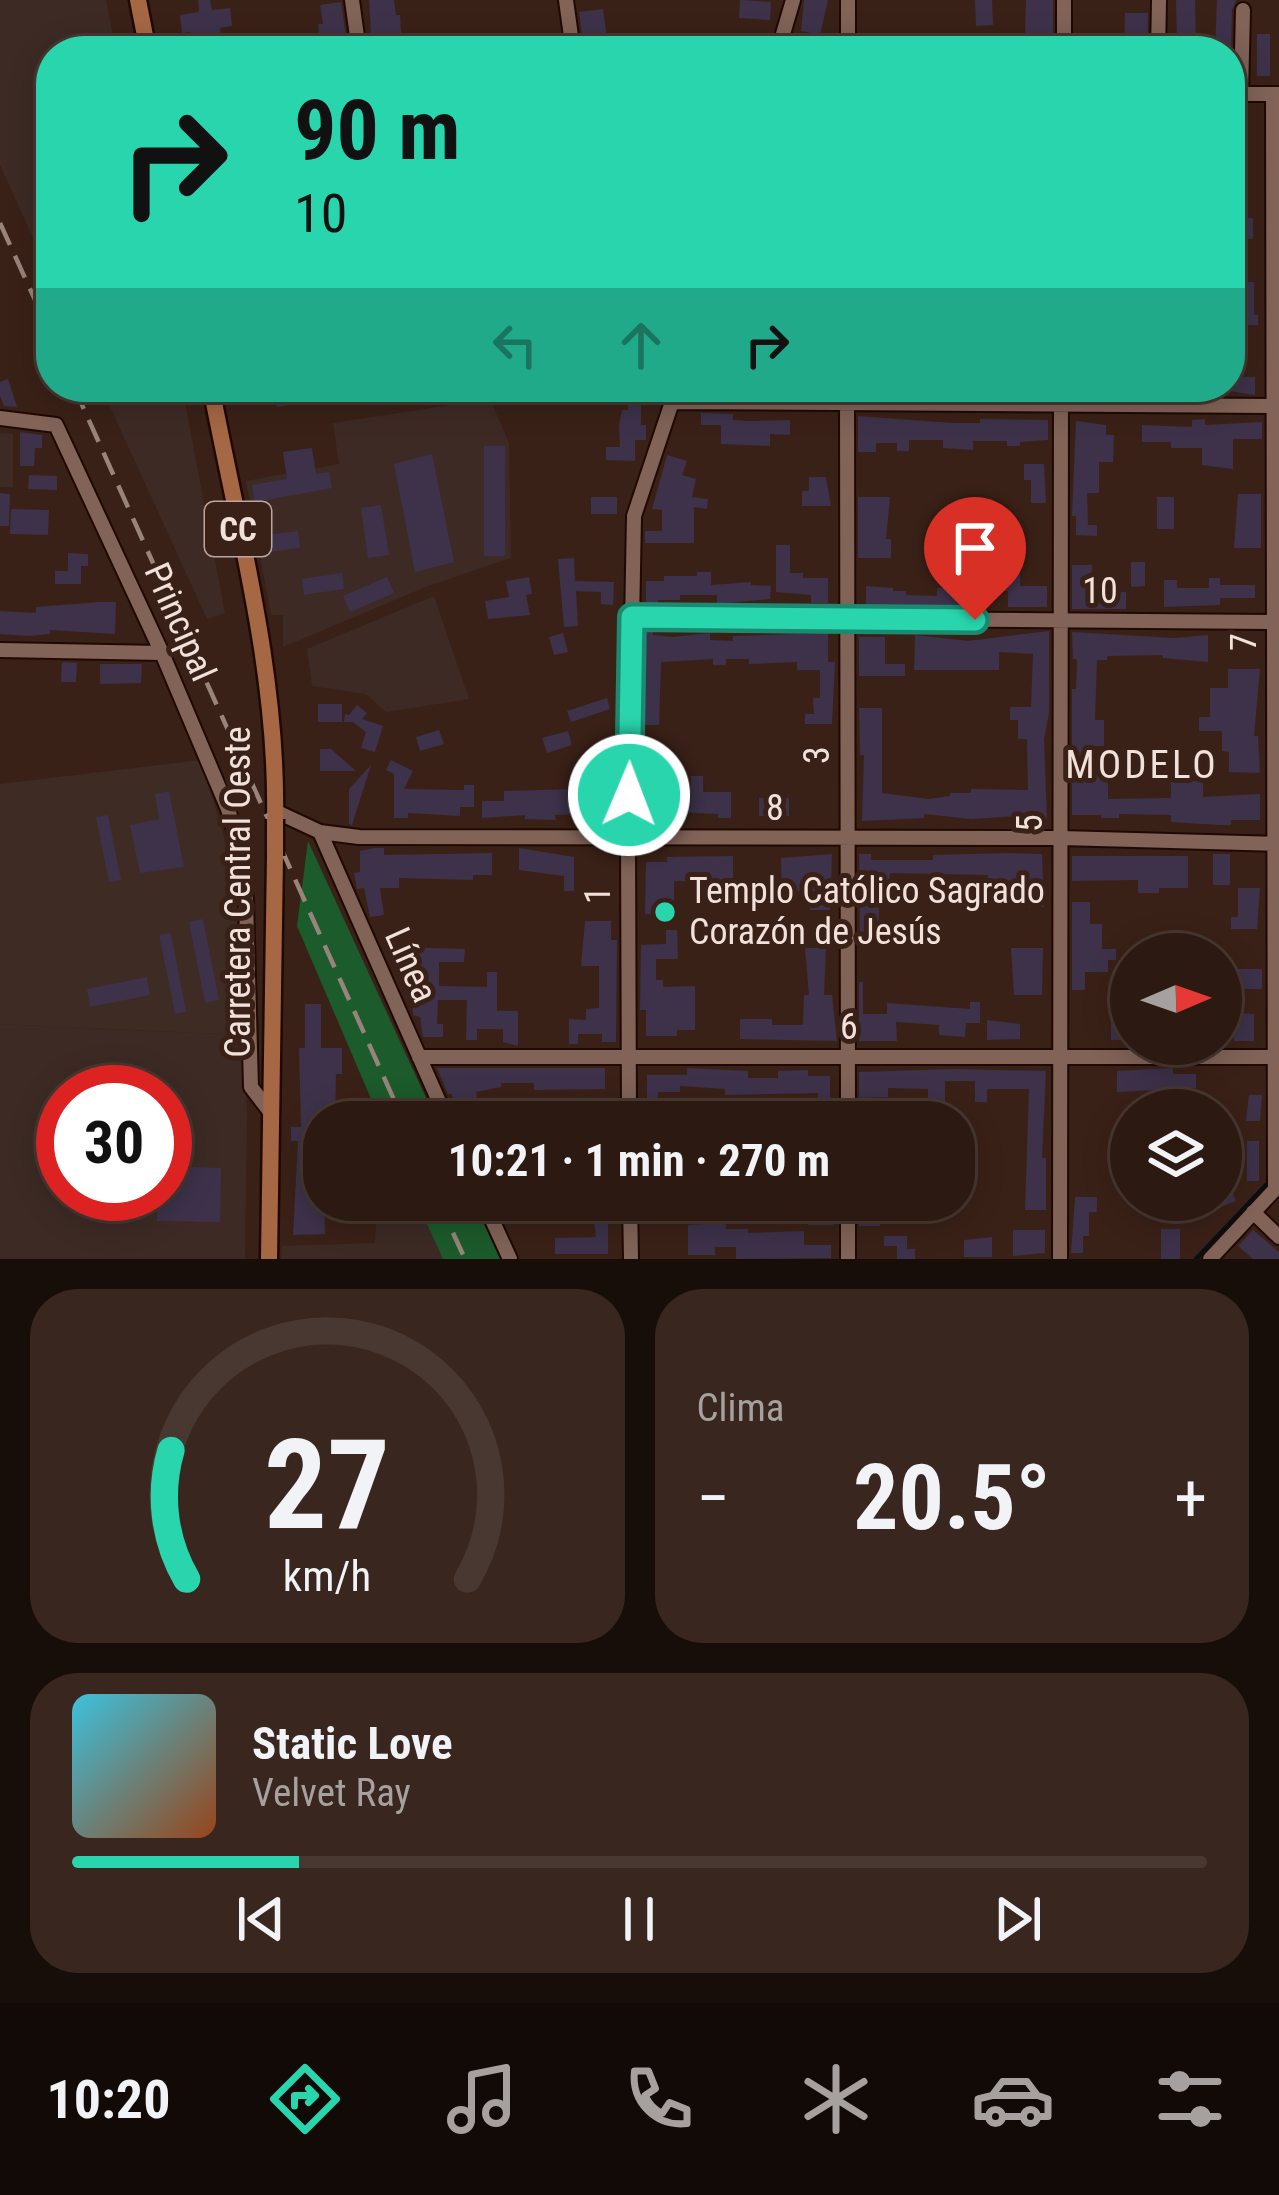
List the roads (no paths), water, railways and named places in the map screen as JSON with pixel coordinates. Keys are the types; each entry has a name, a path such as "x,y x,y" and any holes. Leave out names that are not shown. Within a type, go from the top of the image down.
{"main road":[{"path":"138,0 145,36"},
{"name":"Carretera Central Oeste","path":"214,402 267,686 275,757 269,1259"}],"street":[{"path":"352,0 357,36"},
{"path":"566,0 571,36"},
{"path":"782,36 793,0"},
{"path":"848,0 848,36"},
{"path":"1064,0 1064,36"},
{"path":"1159,1 1159,36"},
{"path":"1241,36 1243,10"},
{"path":"1245,94 1276,94"},
{"name":"7","path":"1276,94 1277,1187"},
{"name":"1","path":"629,1101 634,516 673,402"},
{"name":"3","path":"848,402 848,1101"},
{"path":"1014,402 1276,406"},
{"name":"5","path":"1060,1259 1061,404"},
{"name":"Principal","path":"0,418 56,425 228,808 240,850 246,901 251,1087 271,1113"},
{"name":"10","path":"632,617 1276,622"},
{"path":"0,650 162,653"},
{"name":"8","path":"275,815 320,832 359,837 1060,838 1277,844"},
{"name":"Línea","path":"320,832 439,1101"},
{"name":"6","path":"419,1057 1278,1057"},
{"path":"1210,1259 1277,1187"},
{"path":"1253,1212 1279,1237"},
{"path":"493,1221 510,1259"},
{"path":"630,1221 631,1259"},
{"path":"848,1221 848,1259"}],"waterway":[{"path":"1196,1259 1266,1185"}],"railway":[{"path":"0,223 36,302"},
{"path":"81,402 395,1101"},
{"path":"448,1221 465,1259"}],"place":[{"name":"Templo Católico Sagrado Corazón de Jesús","path":"665,912"}],"district":[{"name":"MODELO","path":"1142,765"}]}
